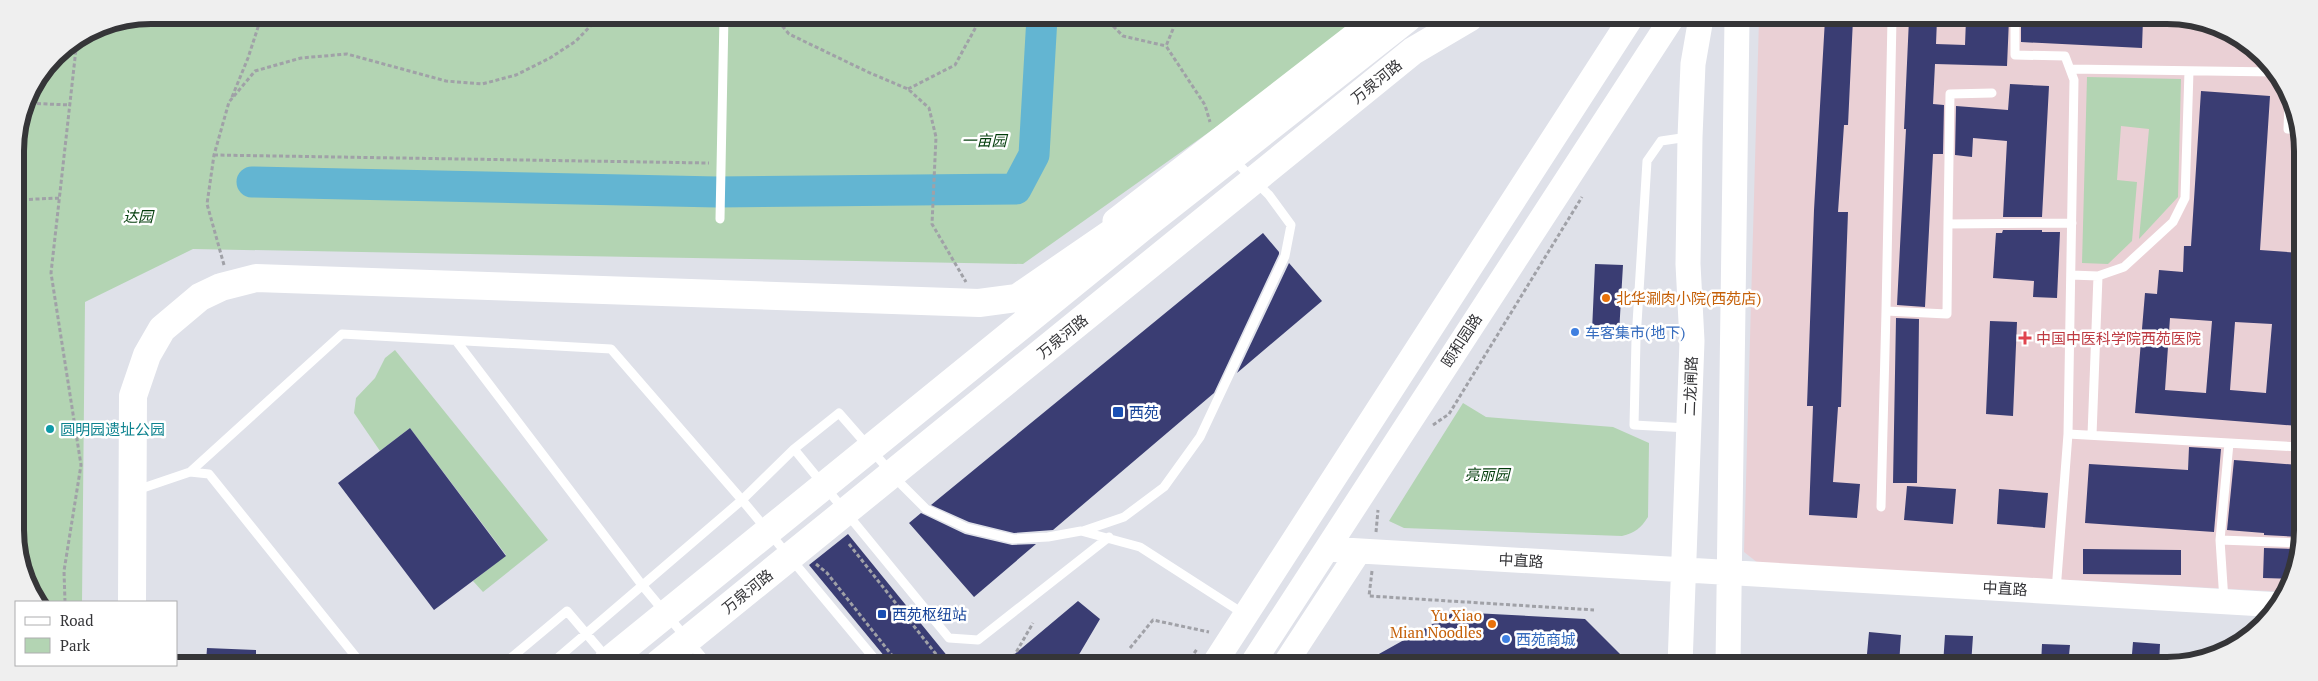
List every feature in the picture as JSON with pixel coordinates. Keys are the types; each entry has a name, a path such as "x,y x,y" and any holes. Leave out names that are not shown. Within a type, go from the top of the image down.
{"highway":[{"name":"万泉河路","path":"615,657 1144,226 1400,24"},
{"name":"万泉河路","path":"666,657 1413,51 1459,24"},
{"path":"132,601 133,396 147,355 162,329 200,297 221,287 256,278 979,303 1018,298 1113,232 1144,226"}],"main road":[{"path":"1115,221 1365,24"},
{"name":"颐和园路","path":"1218,657 1244,614 1333,481 1627,24"},
{"name":"颐和园路","path":"1257,657 1668,24"},
{"name":"二龙闸路","path":"1680,657 1692,341 1688,264 1690,137 1693,64 1700,24"},
{"path":"1728,657 1737,24"},
{"name":"中直路","path":"1327,550 2271,603"},
{"path":"1290,657 1366,552"}],"lane":[{"path":"720,219 724,24"},
{"path":"1881,507 1892,24"},
{"path":"2015,24 2015,55 2065,56 2074,80 2068,434 2056,591"},
{"path":"2070,69 2266,71"},
{"path":"2071,275 2098,276 2124,267 2173,222 2185,198 2189,71"},
{"path":"1886,312 1947,314 1950,94 1992,93"},
{"path":"2289,112 2288,129 2292,129"},
{"path":"1689,428 1634,425 1636,340 1646,160 1661,141 1690,137"},
{"path":"559,657 742,500 794,449 839,414 926,509 967,528 1013,539 1048,537 1081,531 1124,517 1164,487 1200,437 1284,256 1291,225 1268,195 1217,142"},
{"path":"1948,224 2072,223"},
{"path":"2092,435 2098,276"},
{"path":"132,492 190,472 342,334 457,342 611,349 742,500 873,657"},
{"path":"457,342 642,585 702,657"},
{"path":"2068,434 2294,447"},
{"path":"2224,601 2220,540 2228,443"},
{"path":"794,449 949,638 978,640 1110,537"},
{"path":"190,472 210,474 356,657"},
{"path":"1081,531 1110,537 1140,547 1244,614"},
{"path":"2220,540 2293,543"},
{"path":"512,657 567,611 605,657"}],"path":[{"path":"224,269 207,204 214,155 230,102 248,58 259,24"},
{"path":"230,102 255,71 301,58 347,54 446,82 482,84 516,75 550,58 576,41 592,24"},
{"path":"781,24 789,34 908,89 929,108 936,137 932,224 979,303"},
{"path":"908,89 955,65 978,24"},
{"path":"1111,24 1123,36 1166,46 1205,106 1217,142"},
{"path":"1166,46 1175,24"},
{"path":"64,601 64,571 81,465 51,273 76,48"},
{"path":"33,103 70,105"},
{"path":"214,155 720,163"},
{"path":"24,200 59,198"},
{"path":"1378,510 1366,552 1369,596 1594,610"},
{"path":"849,544 938,657"},
{"path":"816,564 827,573 893,657"},
{"path":"1129,649 1153,620 1209,632"},
{"path":"1013,657 1033,623"}],"shaded area":[{"name":"中国中医科学院西苑医院","path":"1759,24 2184,25 2216,33 2245,50 2263,67 2273,80 2288,110 2292,126 2294,150 2294,531 2290,563 2278,592 1758,563 1744,552"}],"green space":[{"name":"一亩园","path":"142,24 1362,24 1023,264 193,249 85,302 82,601 45,601 30,571 24,539 24,142 26,126 33,102 45,80 67,55 80,45 102,33 126,26"},
{"path":"2087,77 2181,79 2178,197 2139,239 2149,129 2121,126 2117,180 2137,182 2132,241 2108,264 2082,263"},
{"path":"395,350 548,540 483,592 473,581 506,555 410,428 380,451 354,413 356,398 375,378 385,358"},
{"name":"亮丽园","path":"1463,403 1486,417 1613,427 1649,443 1648,517 1637,530 1622,536 1404,528 1389,521"}],"building":[{"path":"1825,24 1853,24 1848,125 1844,125 1838,212 1848,212 1841,407 1838,407 1833,482 1860,484 1857,518 1809,515 1813,406 1807,406 1814,210"},
{"path":"1909,24 1937,24 1936,44 1965,45 1966,24 2009,24 2007,66 1935,64 1933,104 1944,105 1943,154 1933,154 1925,307 1897,305 1906,129 1904,129"},
{"path":"2021,24 2143,24 2142,48 2021,42"},
{"path":"2010,84 2049,86 2042,217 2003,217 2007,141 1973,138 1972,157 1955,155 1956,106 2008,110"},
{"path":"2201,91 2270,96 2260,250 2294,253 2294,370 2292,392 2294,392 2294,426 2135,413 2145,293 2157,294 2159,270 2183,272 2184,246 2191,246","holes":["2170,318 2212,321 2206,393 2165,390","2235,322 2272,324 2266,393 2230,390"]},
{"path":"2003,230 2060,232 2057,298 2033,297 2034,281 1993,278 1996,233 2002,233"},
{"name":"西苑","path":"1263,233 1279,254 1214,393 1053,530 1014,533 969,522 931,505"},
{"path":"1289,263 1322,301 1237,373"},
{"path":"1595,264 1623,265 1619,333 1592,331"},
{"path":"1896,318 1919,319 1917,483 1893,483"},
{"path":"1990,321 2017,322 2013,416 1986,414"},
{"path":"410,428 506,556 434,610 338,483"},
{"path":"2189,447 2221,449 2214,532 2085,523 2089,464 2188,470"},
{"path":"2234,460 2294,465 2294,537 2227,530"},
{"path":"1907,486 1956,489 1953,524 1904,520"},
{"path":"1999,489 2048,493 2045,528 1997,524"},
{"path":"921,513 965,534 1012,545 1036,544 974,597 909,523"},
{"name":"西苑枢纽站","path":"848,534 948,657 885,657 809,565"},
{"path":"2264,548 2293,549 2285,579 2263,578"},
{"path":"2083,549 2181,550 2181,575 2083,574"},
{"path":"1078,601 1100,619 1078,657 1011,657"},
{"name":"西苑商城","path":"1454,612 1585,619 1623,657 1374,657"},
{"path":"1869,632 1901,635 1900,657 1867,657"},
{"path":"1945,635 1973,636 1972,657 1944,657"},
{"path":"2133,642 2160,644 2159,657 2132,657"},
{"path":"2042,644 2070,645 2069,657 2041,657"},
{"path":"207,648 256,650 256,657 206,657"}],"waterway":[{"path":"252,182 717,192 1016,189 1034,155 1042,24"}],"place":[{"name":"北华涮肉小院(西苑店)","path":"1606,298"},
{"name":"车客集市(地下)","path":"1575,332"},
{"name":"中国中医科学院西苑医院","path":"2025,338"},
{"name":"西苑","path":"1118,412"},
{"name":"圆明园遗址公园","path":"50,429"},
{"name":"西苑枢纽站","path":"882,614"},
{"name":"Yu Xiao Mian Noodles","path":"1492,624"},
{"name":"西苑商城","path":"1506,639"}],"park label":[{"name":"达园","path":"138,216"}]}
